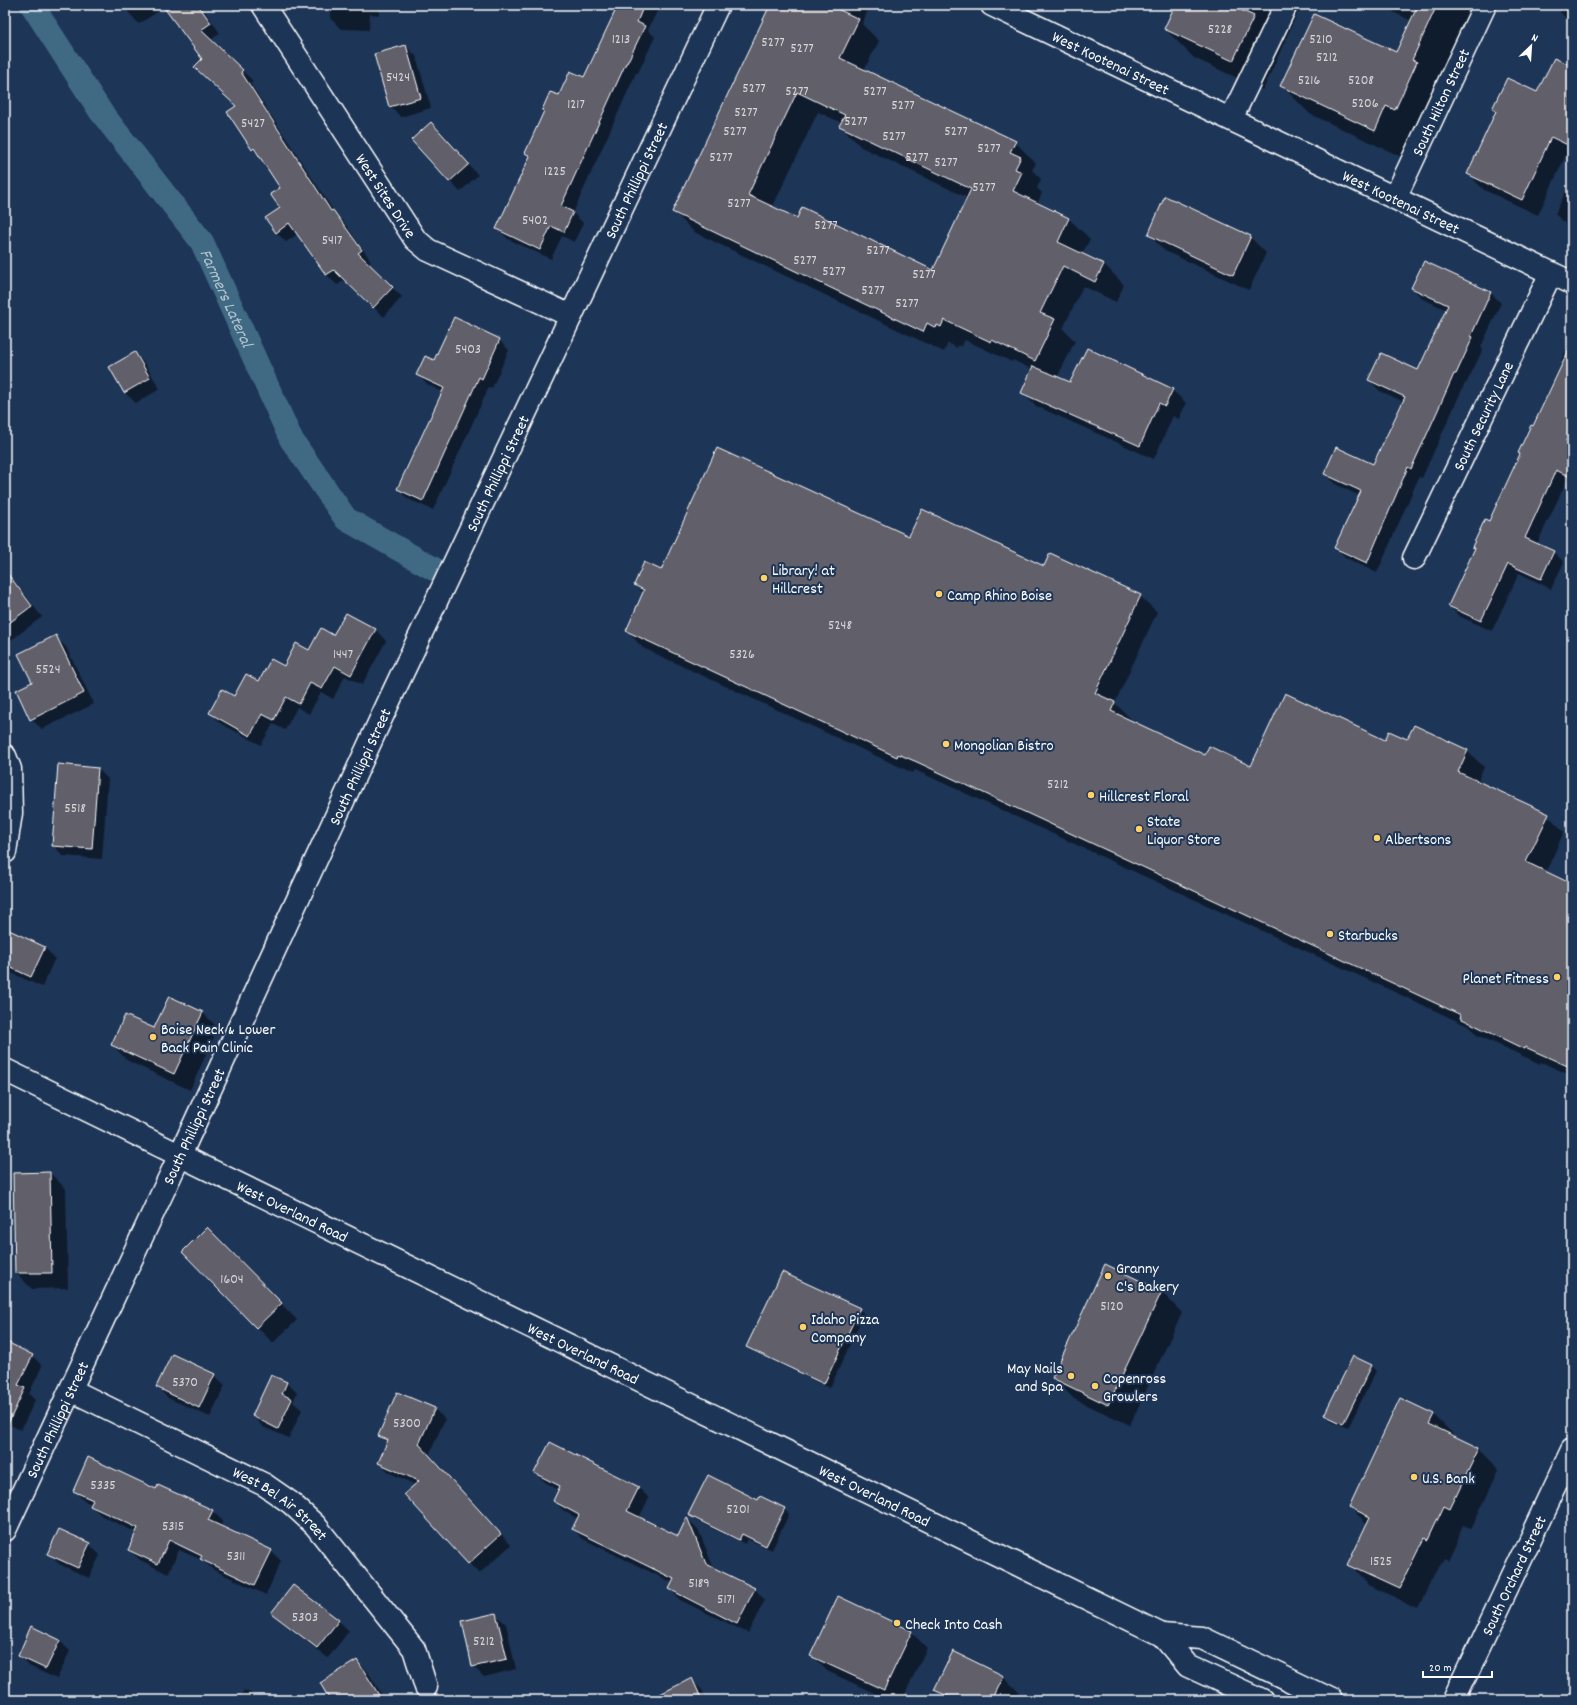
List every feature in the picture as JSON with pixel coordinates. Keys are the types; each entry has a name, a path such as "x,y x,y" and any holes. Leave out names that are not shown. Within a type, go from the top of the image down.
{"street":[{"name":"West Sites Drive","path":"262,5 415,239 428,250 571,316"},
{"name":"South Phillippi Street","path":"5,1530 388,704 718,5"},
{"name":"West Kootenai Street","path":"992,5 1572,283"},
{"path":"1231,120 1286,5"},
{"name":"South Hilton Street","path":"1395,198 1485,5"},
{"name":"South Security Lane","path":"1414,558 1551,273"},
{"path":"5,756 10,769 11,813 5,852"},
{"name":"West Overland Road","path":"5,1070 1162,1635 1202,1638 1331,1700"},
{"name":"West Bel Air Street","path":"71,1390 265,1485 291,1503 315,1526 414,1649 426,1687"},
{"name":"South Orchard Street","path":"1454,1700 1572,1450"},
{"name":"West Overland Road","path":"1162,1635 1188,1666 1262,1700"}],"building":[{"path":"162,5 198,5 211,23 201,30 243,70 241,72 331,211 333,210 362,250 358,253 393,287 373,308 334,270 326,275 289,223 276,233 265,218 280,208 270,194 280,188 254,148 252,150 227,112 236,106 194,67 202,59"},
{"path":"618,5 644,5 637,22 645,26 626,63 561,206 573,212 564,232 551,226 540,250 496,229 530,156 525,153 544,111 542,110 550,92 559,95 570,71 584,77"},
{"path":"770,5 829,5 859,19 840,58 1016,141 1010,152 1021,157 1015,169 1022,172 1013,191 1069,218 1058,242 1104,264 1095,282 1063,266 1040,313 1055,319 1035,361 992,340 991,342 944,320 941,327 937,325 936,328 927,323 923,332 672,212","holes":["797,92 845,115 839,126 971,189 933,270 802,207 797,218 748,195"]},
{"path":"1175,5 1230,5 1254,16 1233,61 1164,29"},
{"path":"1418,5 1437,5 1412,60 1417,62 1395,110 1386,106 1375,131 1280,86 1314,14 1396,52"},
{"path":"406,45 421,98 389,107 374,54"},
{"path":"1554,58 1572,66 1572,147 1551,137 1522,200 1467,174 1496,111 1492,109 1507,78 1537,92"},
{"path":"431,122 469,164 449,182 411,140"},
{"path":"1165,196 1251,236 1233,275 1148,235"},
{"path":"1424,261 1491,292 1471,336 1473,337 1456,374 1454,374 1411,469 1408,467 1367,563 1334,548 1361,491 1324,474 1336,447 1373,464 1405,397 1368,380 1381,353 1418,370 1448,305 1411,288"},
{"path":"454,317 500,339 482,379 479,377 423,501 397,489 444,388 416,375 425,356 434,360"},
{"path":"1572,343 1572,427 1566,441 1572,444 1572,478 1556,470 1525,538 1554,551 1541,579 1508,564 1481,621 1448,606 1475,548 1472,547 1485,519 1489,521 1520,454 1518,453 1531,425 1533,426"},
{"path":"1087,348 1173,389 1165,406 1159,403 1140,446 1021,393 1033,366 1070,382"},
{"path":"135,352 150,378 124,393 109,367"},
{"path":"717,448 909,536 922,509 1044,566 1050,553 1141,595 1095,693 1115,702 1111,711 1205,755 1209,746 1251,766 1285,693 1385,740 1389,731 1407,739 1414,725 1468,750 1458,772 1549,814 1526,862 1572,884 1572,1068 1525,1047 1524,1049 1460,1018 1461,1015 917,762 898,754 897,757 626,631 644,590 634,585 644,562 661,570"},
{"path":"5,570 32,606 5,626"},
{"path":"346,613 376,629 351,675 335,666 322,689 310,683 299,704 286,697 274,720 262,714 250,736 209,713 222,689 234,696 246,674 259,681 271,659 284,666 296,643 309,650 321,628 333,635"},
{"path":"56,635 84,693 30,720 16,690 32,682 18,654"},
{"path":"58,764 98,768 92,849 52,846"},
{"path":"5,928 45,947 31,977 5,965"},
{"name":"Boise Neck & Lower Back Pain Clinic","path":"169,996 203,1012 174,1074 111,1045 125,1015 154,1028"},
{"path":"50,1172 52,1273 15,1273 13,1173"},
{"path":"207,1227 282,1303 256,1328 182,1252"},
{"path":"1105,1264 1162,1291 1108,1405 1052,1378"},
{"name":"Idaho Pizza Company","path":"782,1272 860,1308 824,1384 746,1347"},
{"path":"5,1341 33,1355 18,1385 25,1388 5,1430"},
{"path":"172,1354 215,1374 199,1408 156,1387"},
{"path":"1353,1356 1372,1365 1343,1424 1324,1415"},
{"path":"271,1375 287,1382 282,1394 292,1399 278,1429 252,1416"},
{"path":"397,1392 435,1408 419,1444 501,1534 468,1564 404,1494 419,1481 378,1463 388,1440 378,1436"},
{"name":"U.S. Bank","path":"1400,1398 1434,1414 1429,1424 1479,1448 1450,1509 1444,1506 1428,1540 1424,1538 1399,1589 1347,1565 1370,1517 1349,1507"},
{"path":"550,1442 639,1487 627,1511 678,1536 687,1517 706,1564 755,1588 737,1624 669,1589 674,1579 572,1529 579,1515 553,1501 560,1486 534,1473"},
{"path":"88,1457 156,1489 158,1485 213,1510 208,1520 272,1550 255,1585 200,1559 202,1556 169,1540 158,1564 128,1550 138,1528 90,1506 93,1500 73,1491"},
{"path":"708,1475 758,1500 760,1496 785,1508 766,1546 742,1534 739,1540 688,1515"},
{"path":"59,1529 90,1543 78,1568 47,1554"},
{"path":"293,1585 339,1620 317,1648 271,1613"},
{"path":"838,1596 912,1631 884,1690 810,1656"},
{"path":"496,1613 507,1659 472,1667 462,1621"},
{"path":"31,1626 60,1640 46,1669 18,1656"},
{"path":"953,1651 1004,1676 992,1700 957,1700 934,1690"},
{"path":"357,1660 382,1700 330,1700 320,1683"},
{"path":"692,1678 702,1700 648,1700"}],"waterway":[{"name":"Farmers Lateral","path":"32,5 101,112 202,242 291,439 346,519 434,569"}],"place":[{"name":"Library! at Hillcrest","path":"764,578"},
{"name":"Camp Rhino Boise","path":"939,594"},
{"name":"Mongolian Bistro","path":"946,744"},
{"name":"Hillcrest Floral","path":"1091,795"},
{"name":"State Liquor Store","path":"1139,829"},
{"name":"Albertsons","path":"1377,838"},
{"name":"Starbucks","path":"1330,934"},
{"name":"Planet Fitness","path":"1557,977"},
{"name":"Boise Neck & Lower Back Pain Clinic","path":"153,1037"},
{"name":"Granny C's Bakery","path":"1108,1276"},
{"name":"Idaho Pizza Company","path":"803,1327"},
{"name":"May Nails and Spa","path":"1071,1376"},
{"name":"Copenross Growlers","path":"1095,1386"},
{"name":"U.S. Bank","path":"1414,1477"},
{"name":"Check Into Cash","path":"897,1623"}]}
